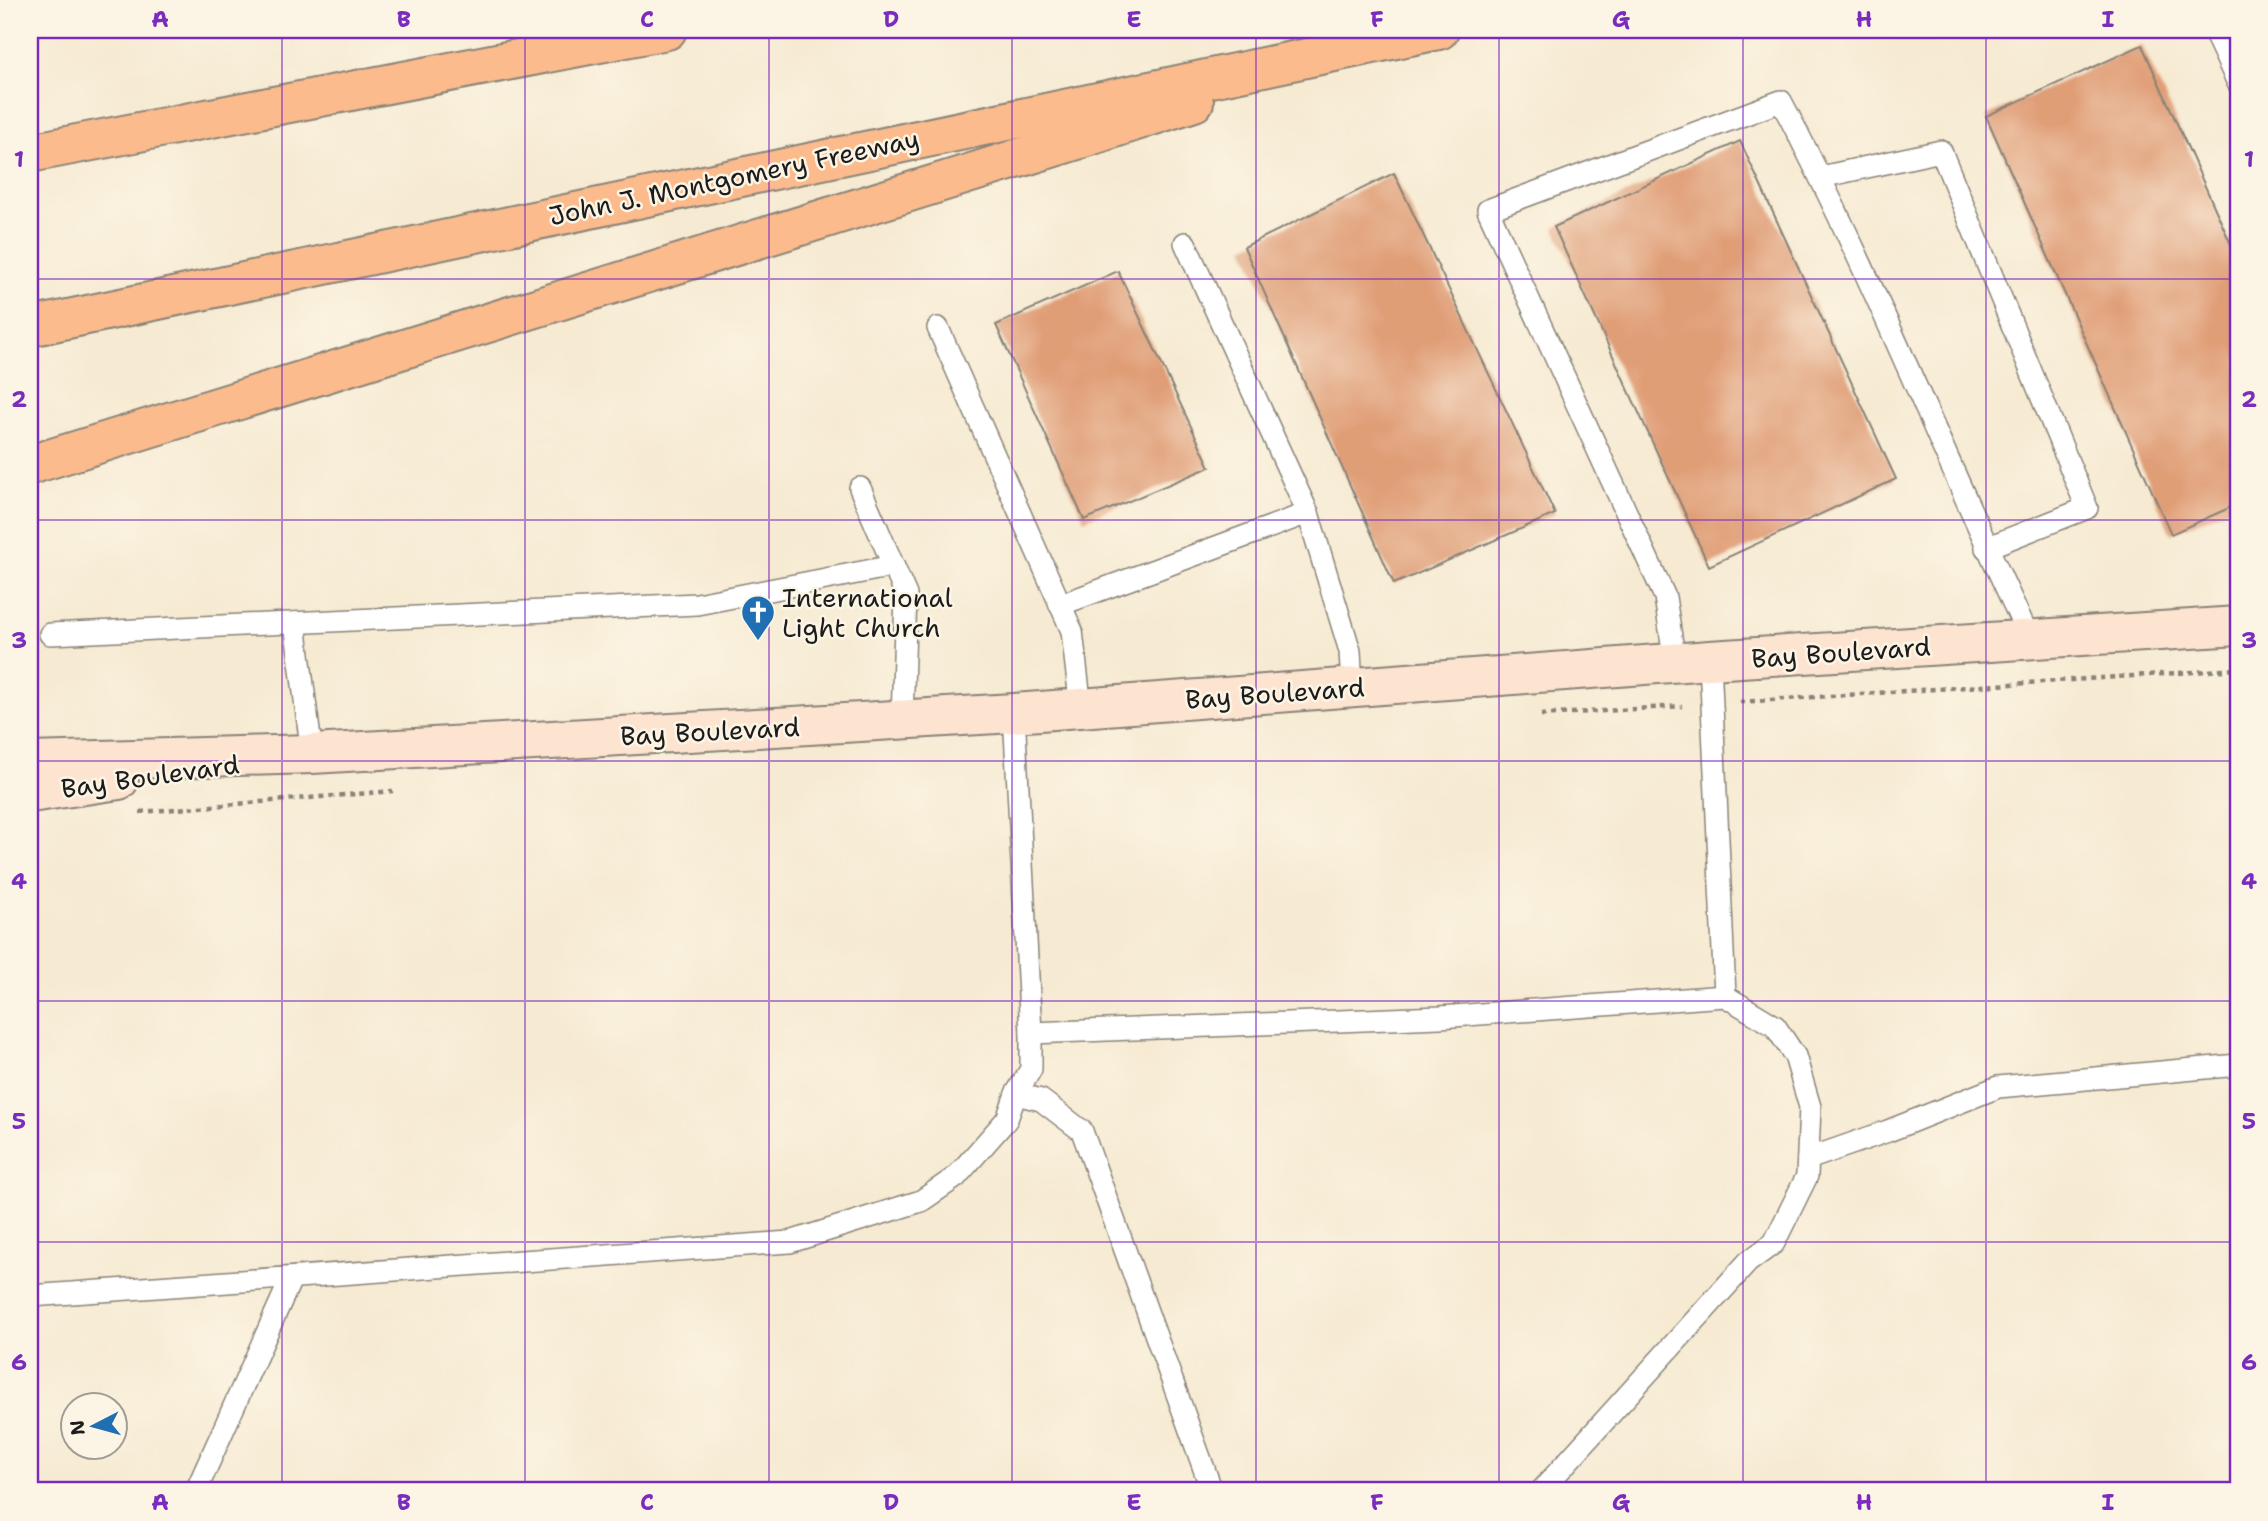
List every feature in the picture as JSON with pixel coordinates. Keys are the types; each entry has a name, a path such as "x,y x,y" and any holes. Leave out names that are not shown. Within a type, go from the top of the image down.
{"highway":[{"path":"30,153 667,30"},
{"name":"John J. Montgomery Freeway","path":"30,327 1439,30"},
{"path":"30,465 1090,136 1375,42"}],"street":[{"name":"Bay Boulevard","path":"30,762 312,754 1081,709 1693,662 2238,626"},
{"name":"Bay Boulevard","path":"30,793 312,754"}],"lane":[{"path":"2238,34 2217,38 2238,83"},
{"path":"1724,996 1693,662 1488,210 1781,101 1821,177 1986,548 2030,639"},
{"path":"1821,177 1941,151 2087,508 1986,548"},
{"path":"1185,243 1308,513 1350,651 1352,687"},
{"path":"938,328 1072,631 1081,709"},
{"path":"860,488 906,595 902,720"},
{"path":"1060,605 1308,513"},
{"path":"50,634 696,604 893,566"},
{"path":"295,623 312,754"},
{"path":"30,1296 790,1242 921,1201 956,1177 1007,1119 1016,1094 1031,1069 1014,713"},
{"path":"1031,1032 1440,1017 1724,996 1775,1026 1795,1056 1810,1107 1807,1175 1774,1243 1748,1262 1541,1491"},
{"path":"1808,1159 1888,1131 1998,1087 2238,1065"},
{"path":"1016,1094 1041,1100 1082,1131 1212,1491"},
{"path":"196,1491 291,1279"}],"building":[{"path":"2142,45 2238,260 2238,504 2171,534 1986,116"},
{"path":"1740,141 1896,479 1709,566 1554,227"},
{"path":"1394,173 1555,514 1394,584 1244,247"},
{"path":"1118,271 1210,467 1084,520 996,325"}],"place":[{"name":"International Light Church","path":"758,642"}]}
